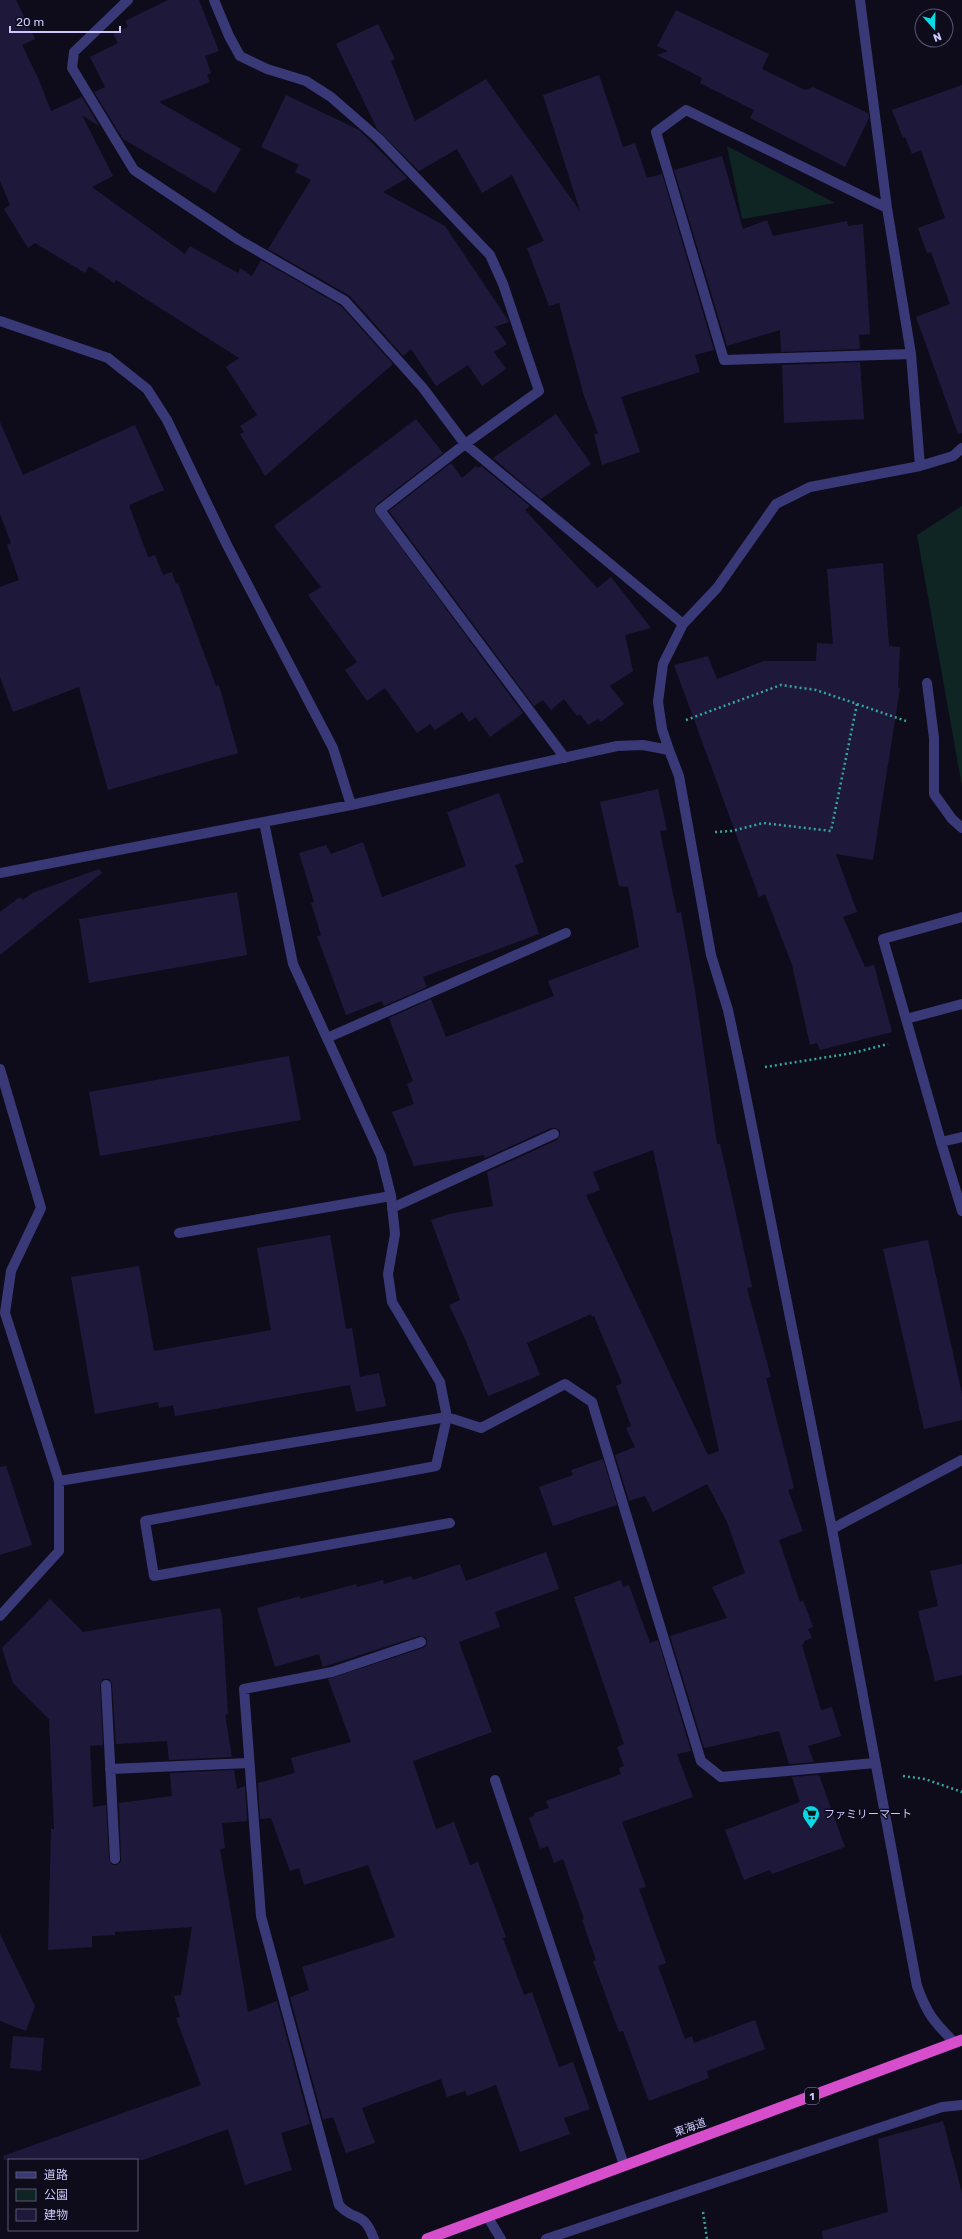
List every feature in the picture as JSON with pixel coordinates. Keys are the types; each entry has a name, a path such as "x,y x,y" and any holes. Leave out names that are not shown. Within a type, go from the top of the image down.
{"highway":[{"name":"東海道","path":"427,2239 959,2041"}],"street":[{"path":"128,0 74,52 72,68 134,170 239,240 345,301 423,388 464,444 682,624"},
{"path":"214,0 229,36 240,56 267,69 306,81 331,97 378,138 490,255 503,284 539,391 464,444 380,510 565,758"},
{"path":"860,0 887,208 911,354 920,466"},
{"path":"887,208 686,110 656,132 724,360 911,354"},
{"path":"0,321 108,358 147,389 167,420 227,544 333,748 351,805"},
{"path":"959,2041 933,2021 925,2009 916,1986 832,1529 741,1071 728,1010 711,955 679,776 662,729 658,702 663,664 682,624 717,588 776,504 810,487 920,466 953,456 962,448"},
{"path":"927,683 933,718 934,794 952,819 962,828"},
{"path":"0,873 351,805 617,746 643,745 669,750"},
{"path":"264,822 293,964 382,1156 391,1196 395,1234 388,1274 392,1302 440,1382 447,1417 436,1466 144,1521 154,1576 450,1523"},
{"path":"962,917 884,939 962,1211"},
{"path":"327,1038 566,933"},
{"path":"906,1019 962,1004"},
{"path":"0,1069 41,1208 11,1271 5,1313 59,1481 59,1551 0,1616"},
{"path":"392,1208 554,1134"},
{"path":"941,1142 962,1137"},
{"path":"179,1233 391,1196"},
{"path":"59,1481 447,1417 481,1428 565,1384 592,1402 701,1761 721,1777 875,1763"},
{"path":"832,1529 962,1460"},
{"path":"374,2239 369,2225 359,2216 346,2213 339,2205 261,1916 244,1689 332,1672 421,1642"},
{"path":"106,1685 115,1859"},
{"path":"110,1769 249,1762"},
{"path":"495,1780 624,2165"},
{"path":"546,2239 942,2107 962,2105"},
{"path":"487,2216 501,2239"}],"path":[{"path":"662,729 781,685 816,690 905,720"},
{"path":"688,833 732,831 763,823 832,831 858,704"},
{"path":"741,1071 853,1053 894,1043"},
{"path":"899,1775 925,1779 962,1792"}],"green space":[{"path":"727,146 835,203 742,219"},
{"path":"962,506 962,786 917,535"}],"building":[{"path":"0,0 16,0 35,39 22,45 39,80 51,111 82,97 99,126 82,115 113,176 92,187 185,254 190,246 238,273 240,268 252,276 261,260 341,306 393,364 265,476 240,434 244,432 240,426 257,415 226,367 239,358 116,280 114,283 89,266 85,273 35,243 28,248 4,209 10,205 0,181"},
{"path":"168,0 199,0 219,51 205,56 211,73 207,75 210,82 159,102 241,149 215,193 123,139 94,92 105,87 90,57 118,43 113,34 128,27 125,21"},
{"path":"676,10 769,54 762,69 805,90 813,87 868,113 869,118 845,167 750,118 754,110 700,83 702,78 657,55 668,51 657,46"},
{"path":"378,24 395,59 391,61 415,121 486,79 580,211 543,95 599,75 623,147 635,143 647,178 662,174 714,350 695,355 700,372 621,397 640,452 602,465 594,435 598,433 584,396 559,303 549,306 527,248 544,241 512,175 482,193 457,149 419,171 377,129 336,44"},
{"path":"962,85 962,433 958,434 916,317 950,304 931,252 927,253 918,228 945,218 921,150 912,154 905,137 903,138 892,110"},
{"path":"286,95 359,130 407,178 383,192 445,226 509,322 495,327 507,344 494,352 506,369 482,386 468,365 436,386 411,349 403,356 350,296 268,249 311,180 295,172 299,165 261,147"},
{"path":"722,156 743,229 767,220 773,236 847,221 848,226 863,224 870,334 859,335 860,349 781,352 780,330 727,346 674,170"},
{"path":"860,362 864,419 784,423 782,365"},
{"path":"556,414 591,464 541,499 493,458"},
{"path":"416,419 443,453 376,505 374,511 523,713 490,737 476,717 469,722 462,712 435,730 430,724 417,733 385,688 367,701 345,670 357,662 308,595 321,587 274,526"},
{"path":"0,422 23,475 135,425 164,490 129,505 148,557 155,555 163,575 172,572 176,584 178,583 216,686 219,685 238,753 108,790 79,687 13,712 0,677 0,587 19,580 7,545 11,543 0,514"},
{"path":"451,463 462,478 476,466 478,468 481,466 530,506 525,510 597,588 611,577 651,628 625,635 633,671 610,686 624,704 601,722 598,719 588,725 580,714 577,716 564,699 551,710 543,700 534,706 389,511"},
{"path":"883,563 889,646 900,647 898,688 900,688 873,860 836,854 857,912 843,917 865,967 874,965 892,1032 820,1050 817,1043 810,1045 792,965 765,894 759,897 674,665 708,656 717,679 764,661 816,661 817,643 833,644 827,569"},
{"path":"658,789 667,830 660,831 677,913 681,912 695,990 717,1144 720,1144 752,1287 747,1288 771,1377 766,1378 794,1488 788,1490 803,1531 779,1540 800,1602 803,1600 813,1627 808,1629 812,1638 804,1641 804,1644 802,1645 821,1710 832,1707 841,1736 808,1746 814,1762 789,1764 779,1731 704,1748 670,1636 727,1618 712,1587 745,1573 727,1522 707,1484 653,1512 645,1496 629,1501 615,1455 635,1447 626,1428 631,1426 616,1386 622,1383 594,1316 592,1317 591,1314 527,1343 540,1375 488,1396 465,1339 449,1305 460,1300 431,1220 449,1214 493,1206 487,1172 557,1140 560,1135 560,1131 555,1128 551,1128 485,1158 484,1155 414,1166 392,1112 414,1104 407,1084 413,1081 389,1018 431,999 446,1037 554,996 548,981 639,947 628,887 619,886 600,802","holes":["653,1150 719,1451 708,1455 586,1195 600,1190 593,1172"]},
{"path":"499,793 524,862 515,865 539,934 423,977 427,987 384,1006 382,1001 346,1015 317,936 321,935 311,903 314,902 299,853 326,845 331,854 363,842 382,897 466,866 447,812"},
{"path":"99,869 102,873 0,955 0,912 20,897 23,900 32,893"},
{"path":"237,892 247,955 89,983 79,919"},
{"path":"289,1056 301,1120 100,1156 89,1092"},
{"path":"330,1235 346,1329 352,1328 360,1377 379,1373 386,1406 356,1412 350,1385 175,1416 173,1405 159,1408 158,1402 95,1414 71,1277 139,1266 154,1351 271,1330 257,1248"},
{"path":"928,1240 962,1394 962,1420 924,1429 883,1249"},
{"path":"603,1459 617,1505 553,1526 539,1487 573,1475 571,1470"},
{"path":"6,1466 32,1545 0,1555 0,1467"},
{"path":"546,1552 559,1589 495,1612 500,1627 459,1642 492,1732 413,1761 436,1829 454,1822 470,1865 478,1862 506,1937 503,1938 524,1995 532,1992 559,2067 573,2062 590,2109 564,2118 570,2134 520,2152 496,2085 467,2096 465,2091 447,2097 441,2079 362,2108 375,2143 346,2153 333,2117 323,2120 290,1997 309,1990 302,1967 395,1937 368,1865 304,1885 299,1868 290,1871 271,1818 260,1819 258,1783 295,1773 291,1758 351,1742 328,1679 423,1648 426,1646 427,1640 425,1637 419,1636 323,1667 319,1654 275,1667 257,1608 300,1596 300,1599 356,1584 357,1587 383,1580 384,1584 411,1576 413,1580 460,1564 466,1581"},
{"path":"962,1564 962,1675 935,1681 918,1611 938,1606 930,1571"},
{"path":"621,1580 623,1587 629,1585 650,1643 658,1640 691,1751 677,1754 693,1797 622,1822 646,1887 639,1889 666,1963 658,1966 685,2039 692,2036 694,2043 755,2020 765,2049 707,2071 709,2078 649,2101 623,2031 619,2032 593,1961 596,1960 582,1920 584,1919 563,1859 554,1863 548,1846 540,1849 529,1818 535,1815 534,1813 549,1808 546,1801 621,1774 619,1768 624,1766 617,1747 624,1744 574,1597"},
{"path":"50,1599 83,1632 220,1608 222,1615 228,1714 225,1715 232,1757 169,1760 167,1741 116,1744 112,1684 109,1679 103,1679 100,1685 103,1745 90,1746 93,1807 106,1805 109,1859 112,1865 116,1865 121,1862 119,1803 172,1796 170,1773 234,1770 237,1789 245,1786 247,1821 222,1823 225,1848 220,1849 248,2012 277,2001 310,2124 281,2133 292,2170 245,2185 228,2129 143,2160 4,2160 3,2156 201,2085 176,2018 180,2017 174,1996 181,1995 192,1927 115,1932 115,1935 92,1936 92,1947 48,1950 51,1829 54,1829 49,1719 13,1683 2,1648"},
{"path":"819,1775 845,1847 772,1874 770,1870 744,1880 725,1830 800,1802 792,1777"},
{"path":"0,1934 35,2006 26,2031 0,2021"},
{"path":"13,2036 44,2038 41,2071 10,2068"},
{"path":"943,2121 962,2193 962,2239 823,2239 822,2231 888,2212 878,2139"}],"place":[{"name":"ファミリーマート","path":"811,1829"}]}
